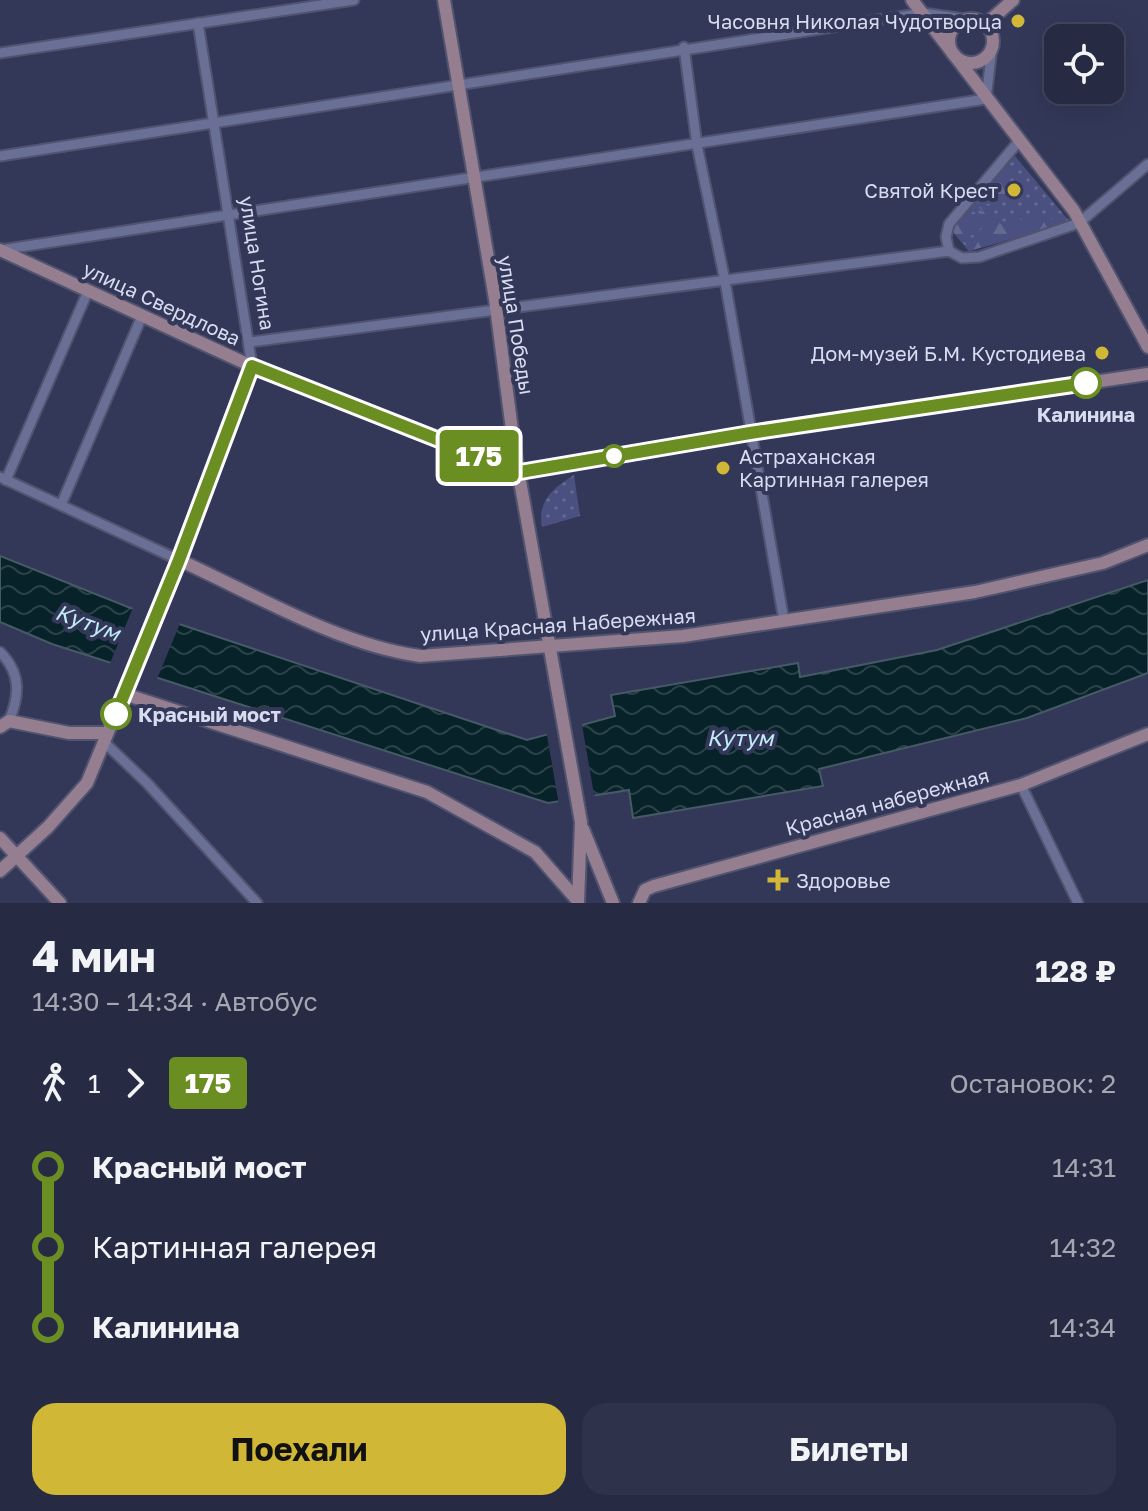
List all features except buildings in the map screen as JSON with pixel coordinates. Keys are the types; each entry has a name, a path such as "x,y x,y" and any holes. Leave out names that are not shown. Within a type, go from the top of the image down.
{"main road":[{"name":"улица Победы","path":"444,0 496,307 548,649 581,822"},
{"path":"912,0 1079,223 1148,347"},
{"path":"986,24 1013,0"},
{"path":"965,19 976,19 986,24 993,35 989,55 975,63 967,63 953,54 950,34 965,19"},
{"name":"улица Свердлова","path":"0,250 252,366 520,472"},
{"name":"улица Ногина","path":"124,694 179,560 252,366"},
{"path":"520,472 750,433 1148,374"},
{"name":"улица Красная Набережная","path":"179,560 388,652 420,656 548,649 683,636 975,592 1103,563 1148,545"},
{"path":"0,871 85,789 124,694 427,792 535,852 578,902"},
{"path":"4,724 106,738"},
{"name":"Красная набережная","path":"639,903 645,890 654,886 1021,785 1148,734"},
{"path":"578,902 581,822"},
{"path":"581,822 613,903"},
{"path":"0,838 19,855 60,903"}],"street":[{"path":"0,53 354,0"},
{"path":"0,156 684,47 923,13 965,19"},
{"name":"улица Ногина","path":"198,23 252,366"},
{"path":"684,47 697,145 725,281 784,621"},
{"path":"0,250 230,218 986,99 992,48"},
{"path":"949,251 946,237 949,224 1019,141"},
{"path":"250,342 496,307 949,251 962,258 979,257 1079,223 1148,164"},
{"path":"3,479 88,291"},
{"path":"61,505 142,316"},
{"name":"улица Красная Набережная","path":"3,479 179,560"},
{"path":"0,652 14,666 18,688 17,703 4,724"},
{"path":"106,738 257,903"},
{"path":"1021,785 1078,903"}],"green space":[{"path":"1015,156 1070,222 969,251 950,228"},
{"path":"1009,163 1005,195 991,204 975,201"},
{"path":"969,207 978,216 983,211 979,207 987,207 995,217 962,243 950,228"},
{"path":"1036,214 1067,223 969,251 965,247 998,221 1005,229 1018,216 1027,227"},
{"path":"574,475 580,516 542,527 542,510 548,496"}],"water":[{"name":"Кутум","path":"0,556 128,607 527,740 615,716 611,695 798,663 800,677 937,650 1148,580 1148,673 1027,718 819,769 823,786 633,818 629,790 548,803 52,644 0,622"}],"pier":[{"name":"Красный мост","path":"134,605 181,621 155,684 108,668"},
{"path":"581,719 595,800 559,805 546,730"}],"bus line":[{"name":"175","path":"116,714 179,560 252,366 520,472 750,433 1086,383"}],"place":[{"name":"Часовня Николая Чудотворца","path":"1018,21"},
{"name":"Святой Крест","path":"1014,190"},
{"name":"Дом-музей Б.М. Кустодиева","path":"1102,353"},
{"name":"Калинина","path":"1086,383"},
{"name":"Астраханская Картинная галерея","path":"723,468"},
{"name":"Красный мост","path":"116,714"},
{"name":"Здоровье","path":"778,880"}]}
